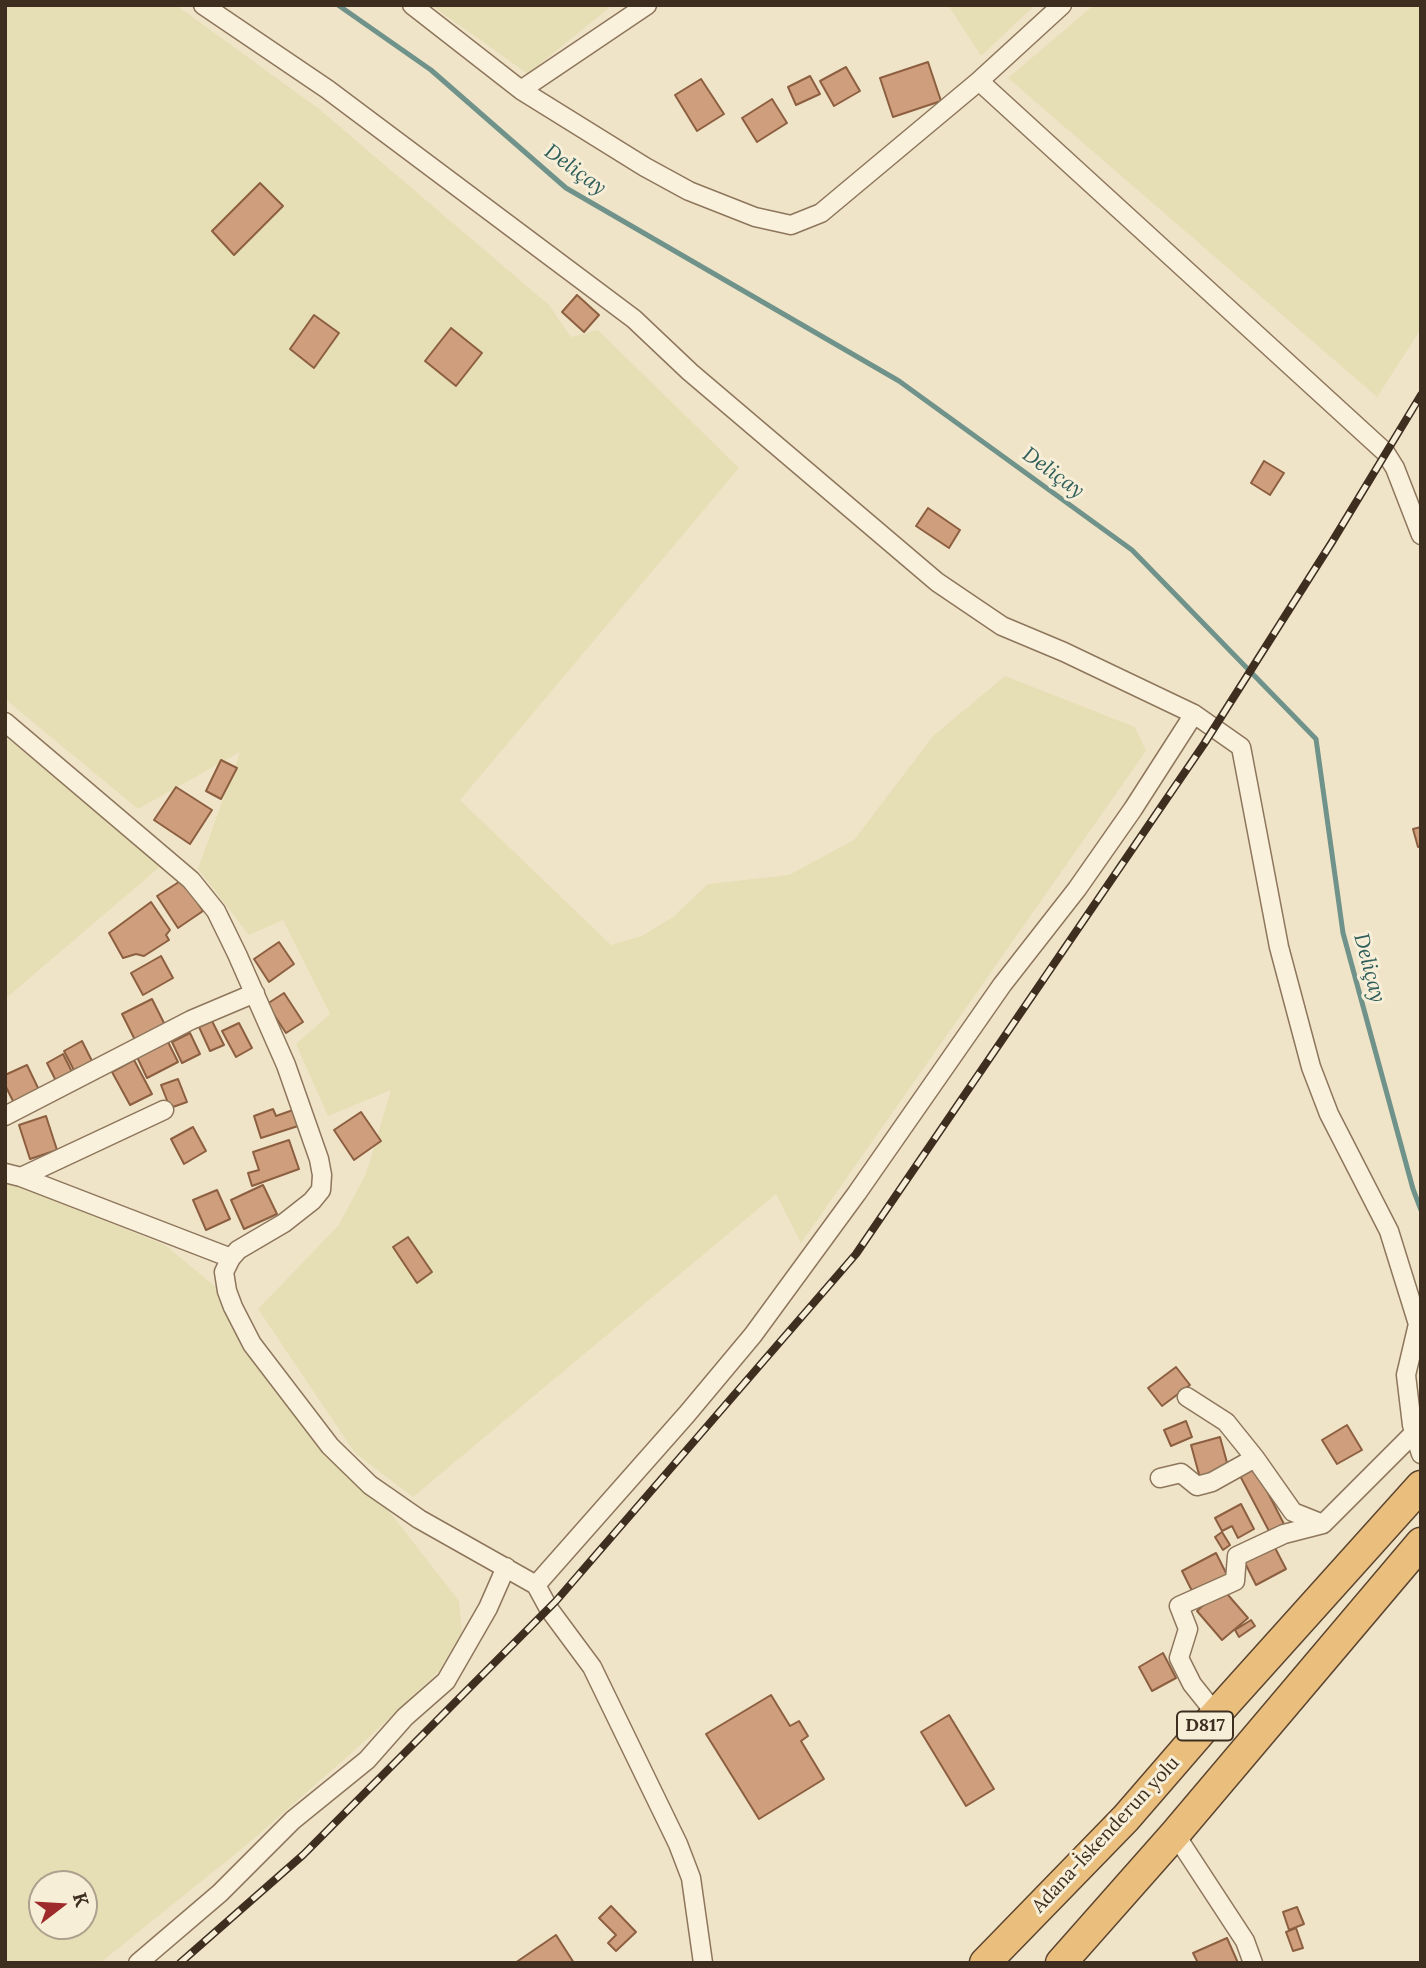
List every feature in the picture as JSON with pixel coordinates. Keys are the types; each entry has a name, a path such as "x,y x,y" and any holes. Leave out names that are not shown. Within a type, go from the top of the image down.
{"highway":[{"name":"Adana-İskenderun yolu","path":"985,1963 1126,1818 1421,1486"},
{"name":"D817","path":"1061,1963 1175,1834 1421,1543"}],"street":[{"path":"203,5 327,89 634,319 690,372 937,582 1002,626 1064,652 1194,714 1241,747 1279,947 1311,1067 1329,1114 1389,1231 1419,1324 1406,1374 1421,1454"},
{"path":"412,5 521,90 645,167 689,191 755,217 791,225 821,213 979,81 1062,5"},
{"path":"521,90 647,5"},
{"path":"979,81 1385,452 1395,468 1421,535"},
{"path":"536,1585 753,1335 857,1193 1002,985 1077,889 1194,714"},
{"path":"5,722 191,880 216,911 286,1065 319,1158 321,1191 284,1223 254,1239 231,1258 225,1272 227,1291 252,1344 330,1446 370,1485 419,1518 536,1585 549,1609 592,1667 678,1844 691,1878 703,1963"},
{"path":"5,1116 191,1020 255,993"},
{"path":"13,1175 164,1110"},
{"path":"13,1175 231,1258"},
{"path":"1187,1396 1226,1422 1293,1512 1323,1524"},
{"path":"1216,1714 1192,1684 1179,1658 1188,1629 1179,1606 1235,1581 1237,1556 1284,1534 1323,1524 1415,1432"},
{"path":"1160,1478 1181,1473 1197,1486 1212,1482 1255,1458"},
{"path":"138,1963 220,1894 293,1820 367,1760 405,1717 446,1681 488,1608 506,1567"},
{"path":"1175,1834 1245,1941 1252,1963"}],"shaded area":[{"path":"5,5 176,5 319,109 549,305 571,337 598,330 739,468 460,800 611,945 642,936 673,917 708,884 789,875 854,840 933,736 1005,676 1135,727 1146,751 801,1243 776,1194 413,1497 355,1453 258,1309 338,1226 366,1174 391,1090 328,1116 296,1044 330,1014 283,920 249,935 198,869 240,752 138,809 5,699"},
{"path":"431,5 610,5 611,6 528,74"},
{"path":"948,5 1032,5 1033,7 981,56"},
{"path":"1094,5 1421,5 1421,329 1377,397 1008,78"},
{"path":"5,737 162,865 5,999"},
{"path":"5,1181 165,1245 216,1287 281,1392 381,1501 459,1601 462,1632 439,1671 365,1741 250,1842 100,1963 5,1963"}],"building":[{"path":"928,62 941,101 893,117 880,78"},
{"path":"846,67 860,91 834,106 820,81"},
{"path":"810,76 820,94 796,105 788,87"},
{"path":"701,79 724,114 697,131 675,95"},
{"path":"772,99 787,123 757,142 742,118"},
{"path":"260,183 283,206 234,255 212,231"},
{"path":"577,295 599,315 584,332 562,312"},
{"path":"314,315 339,333 314,368 290,349"},
{"path":"451,328 482,353 456,386 425,361"},
{"path":"1264,461 1284,473 1270,495 1251,483"},
{"path":"928,508 960,530 949,548 916,526"},
{"path":"221,760 237,768 221,799 206,791"},
{"path":"176,787 212,810 190,844 154,820"},
{"path":"1421,827 1421,846 1418,847 1413,829"},
{"path":"182,880 203,911 178,928 157,896"},
{"path":"151,902 170,930 166,935 169,940 144,956 136,954 123,958 109,933"},
{"path":"279,942 294,964 269,982 254,959"},
{"path":"161,956 173,978 143,995 131,973"},
{"path":"284,993 303,1022 286,1033 267,1004"},
{"path":"152,999 165,1025 135,1040 122,1014"},
{"path":"212,1021 224,1045 210,1051 199,1027"},
{"path":"239,1023 252,1048 236,1057 222,1031"},
{"path":"190,1033 200,1054 182,1063 172,1042"},
{"path":"82,1041 95,1067 77,1076 64,1051"},
{"path":"168,1042 178,1062 147,1078 137,1057"},
{"path":"63,1054 74,1076 58,1085 47,1063"},
{"path":"134,1060 152,1094 130,1105 112,1072"},
{"path":"27,1065 39,1090 14,1103 5,1085 5,1075"},
{"path":"178,1079 187,1102 170,1108 161,1085"},
{"path":"273,1109 276,1116 293,1110 298,1126 261,1138 254,1116"},
{"path":"361,1112 381,1141 354,1160 334,1130"},
{"path":"46,1116 57,1150 30,1159 19,1125"},
{"path":"193,1127 206,1151 184,1164 171,1139"},
{"path":"289,1140 299,1169 252,1186 248,1173 259,1170 253,1152"},
{"path":"263,1185 277,1214 244,1229 231,1200"},
{"path":"217,1190 230,1219 206,1230 193,1200"},
{"path":"408,1237 432,1272 417,1283 393,1247"},
{"path":"1176,1367 1190,1385 1162,1406 1148,1388"},
{"path":"1186,1421 1192,1437 1171,1446 1164,1430"},
{"path":"1347,1425 1362,1450 1337,1464 1322,1440"},
{"path":"1220,1437 1229,1470 1200,1478 1191,1445"},
{"path":"1253,1464 1284,1524 1269,1531 1238,1472"},
{"path":"1241,1504 1254,1529 1238,1538 1232,1526 1222,1531 1215,1518"},
{"path":"1222,1532 1230,1545 1223,1550 1215,1537"},
{"path":"1273,1544 1286,1569 1256,1585 1243,1559"},
{"path":"1216,1553 1228,1577 1194,1595 1182,1571"},
{"path":"1222,1588 1248,1618 1222,1640 1197,1611"},
{"path":"1251,1620 1255,1626 1239,1637 1235,1630"},
{"path":"1163,1653 1176,1678 1152,1691 1139,1667"},
{"path":"771,1695 790,1726 799,1721 808,1736 801,1741 824,1779 759,1819 706,1734"},
{"path":"949,1715 994,1789 966,1806 921,1732"},
{"path":"611,1906 636,1932 616,1951 608,1943 616,1935 599,1918"},
{"path":"1297,1907 1304,1924 1289,1930 1283,1912"},
{"path":"1296,1928 1303,1948 1293,1951 1286,1932"},
{"path":"556,1935 574,1963 515,1963"},
{"path":"1227,1938 1238,1963 1198,1963 1193,1953"}],"waterway":[{"name":"Deliçay","path":"338,5 431,70 566,188 899,381 1132,550 1316,739 1343,933 1421,1210"}],"railway":[{"path":"180,1963 303,1855 556,1601 856,1254 1204,744 1421,395"}]}
